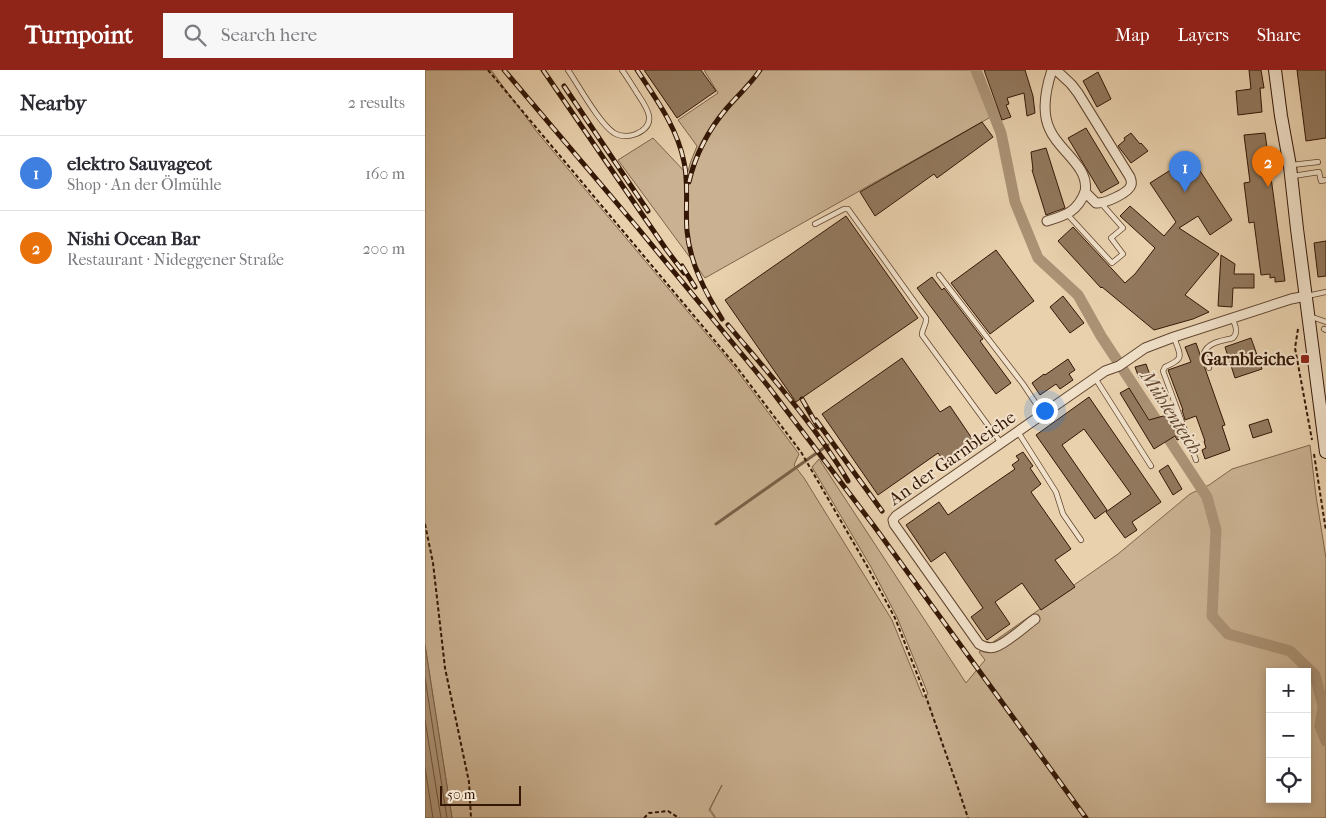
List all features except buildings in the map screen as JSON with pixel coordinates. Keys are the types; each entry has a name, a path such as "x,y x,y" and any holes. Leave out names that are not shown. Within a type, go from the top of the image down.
{"main road":[{"path":"1275,70 1291,171 1326,452"}],"street":[{"path":"1047,221 1067,214 1078,206 1087,185 1083,172 1050,132 1047,122 1046,99 1054,70 1078,92 1130,177 1131,186 1128,190 1101,203 1096,203 1085,192"},
{"name":"An der Garnbleiche","path":"1035,618 1002,644 988,648 979,644 893,520 896,516 1105,371 1119,366 1145,348 1173,337 1291,299 1306,296"}],"lane":[{"path":"568,70 605,126 622,137 642,131 649,123 649,114 622,70"},
{"path":"1291,171 1318,162"},
{"path":"1291,171 1319,172 1321,181 1326,180"},
{"path":"1067,214 1112,263 1123,254 1111,238 1123,228 1101,203"},
{"path":"815,224 844,209 848,209 926,318 922,335 1001,443"},
{"path":"939,275 1023,384 1043,414"},
{"path":"1306,296 1326,292"},
{"path":"1308,316 1326,322"},
{"path":"1209,368 1204,353 1205,349 1208,345 1233,338 1237,330 1233,318"},
{"path":"1173,337 1179,359 1177,362 1165,366 1163,371 1196,460"},
{"path":"1095,378 1151,466"},
{"path":"1018,432 1057,492 1063,514 1081,540"}],"path":[{"path":"488,70 736,366 801,452 895,618 929,704 968,818"},
{"path":"425,524 433,563 445,668 469,782 471,818"},
{"path":"643,818 649,813 668,811 679,818"}],"shaded area":[{"path":"425,70 491,70 537,132 735,368 799,454 794,465 804,478 892,620 923,697 928,694 897,617 871,567 812,467 819,459 966,683 985,660 979,652 1118,554 1190,494 1209,485 1232,469 1310,445 1326,558 1326,818 716,818 710,809 722,785 709,810 715,818 452,818 425,645"},
{"path":"704,70 980,70 996,114 705,278 618,160 653,138 687,174 697,146 678,120 718,93"}],"water":[{"path":"425,645 452,818 425,818"}],"waterway":[{"name":"Mühlenteich","path":"976,70 1001,133 1015,202 1038,258 1078,295 1101,336 1207,497 1216,530 1212,616 1228,634 1290,651 1315,675 1323,706 1320,726 1326,741"},
{"path":"716,524 828,445"}],"railway":[{"path":"504,70 768,386 874,526 1086,818"},
{"path":"543,70 684,273"},
{"path":"637,70 665,114 681,149 687,187 687,231 691,254 704,288 722,319"},
{"path":"689,182 703,143 714,125 760,70"},
{"path":"564,86 648,211"},
{"path":"682,266 695,287"},
{"path":"728,325 807,420 848,481"},
{"path":"802,399 818,427"},
{"path":"816,420 882,511"}],"place":[{"name":"Nishi Ocean Bar","path":"1268,187"},
{"name":"elektro Sauvageot","path":"1185,192"},
{"name":"Garnbleiche","path":"1305,359"}]}
